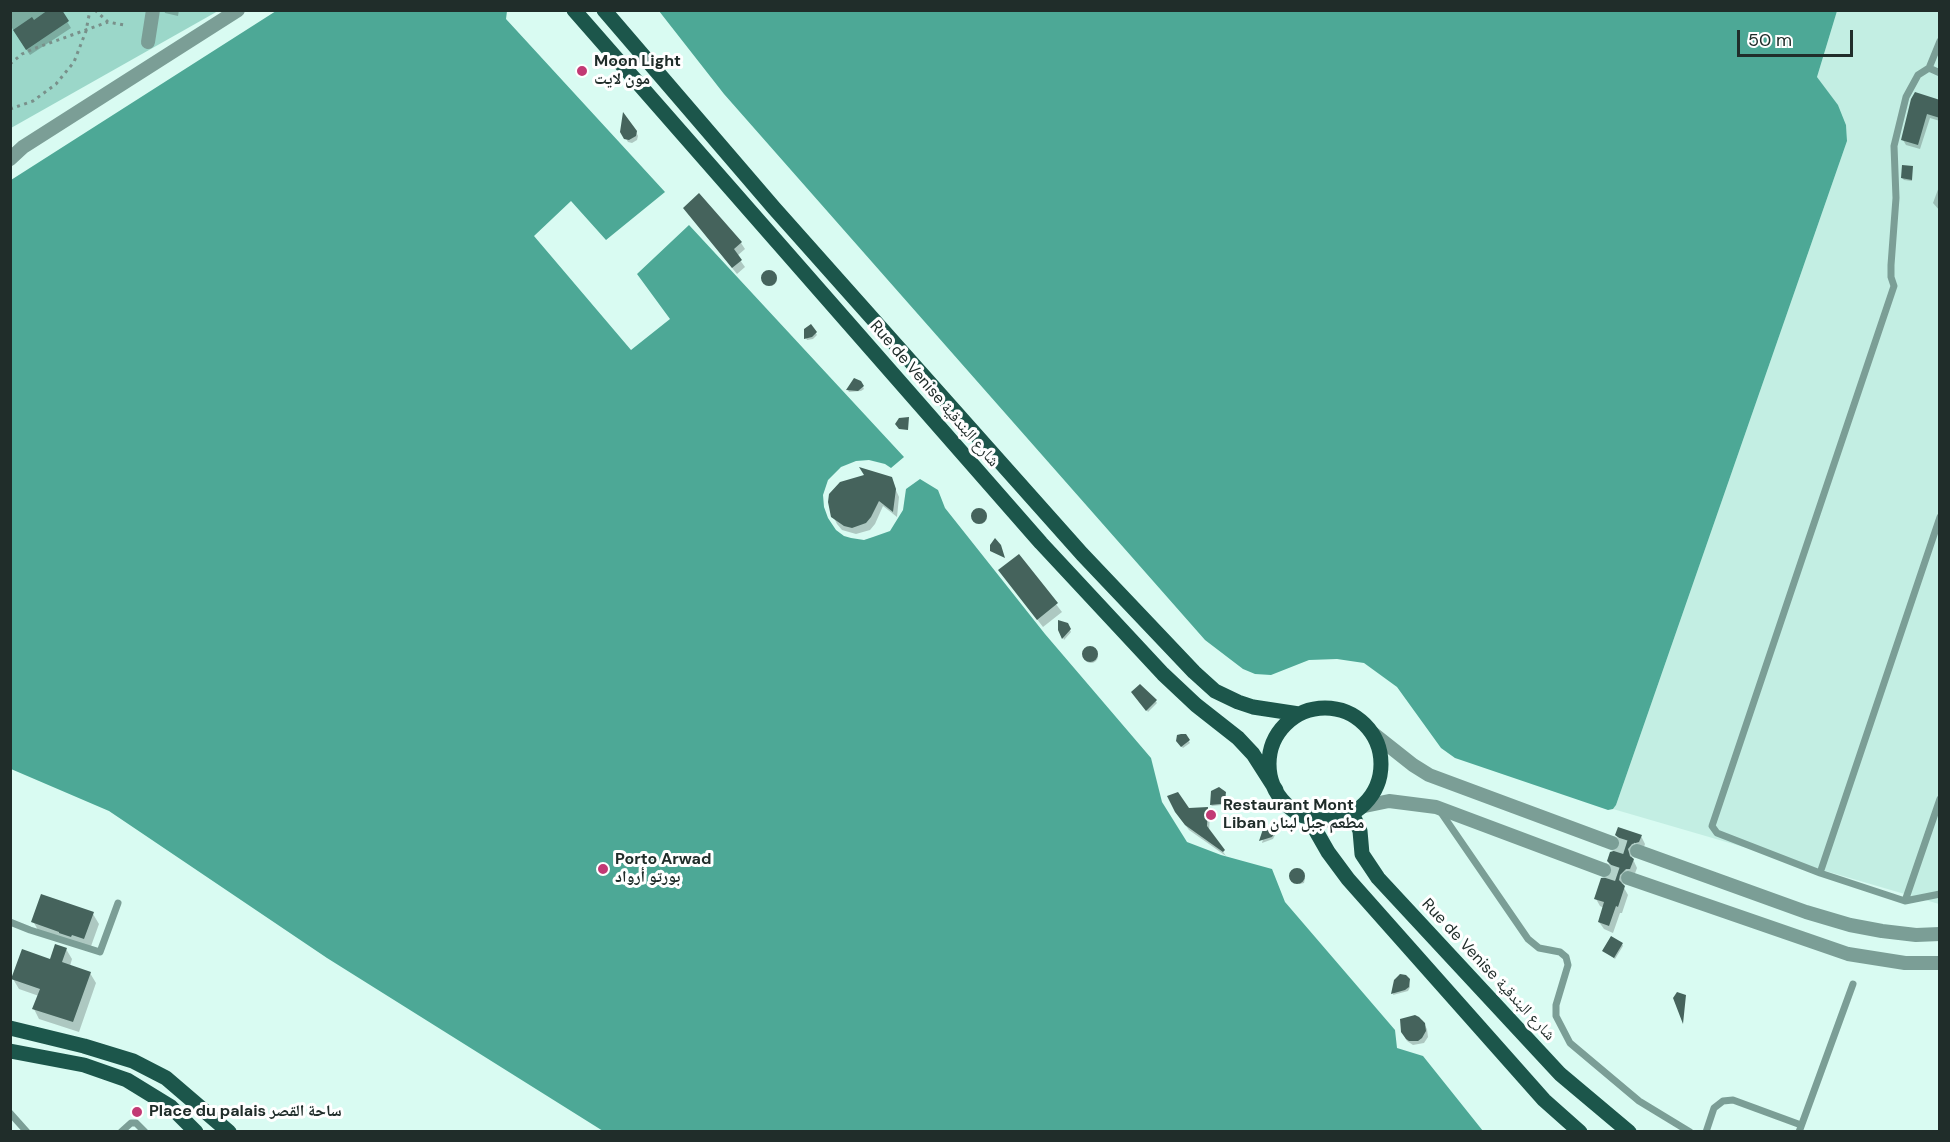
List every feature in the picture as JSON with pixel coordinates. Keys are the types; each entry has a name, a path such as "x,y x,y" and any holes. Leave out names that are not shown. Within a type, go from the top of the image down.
{"main road":[{"name":"Rue de Venise شارع البندقية","path":"574,10 1041,543 1163,674 1196,705 1238,738 1253,754 1276,790"},
{"name":"Rue de Venise شارع البندقية","path":"604,10 774,208 1074,545 1194,672 1215,691 1238,702 1299,714"},
{"path":"1316,708 1332,708 1360,719 1370,731 1379,750 1380,771 1377,785 1370,797 1356,810 1338,818 1323,820 1308,817 1295,811 1276,790 1270,773 1272,747 1275,738 1285,724 1299,714 1316,708"},
{"name":"Rue de Venise شارع البندقية","path":"1356,810 1362,854 1378,878 1560,1074 1629,1131"},
{"path":"1308,817 1328,852 1356,888 1537,1092 1580,1131"},
{"path":"10,1028 133,1061 166,1077 229,1131"},
{"path":"10,1051 84,1065 128,1080 171,1107 196,1131"},
{"path":"155,1096 166,1077"}],"street":[{"path":"148,42 153,10"},
{"path":"10,159 17,150 238,10"},
{"path":"1370,731 1429,775 1612,843"},
{"path":"1356,810 1389,801 1436,807 1604,870"},
{"path":"1636,851 1850,926 1882,932 1916,935 1940,934"},
{"path":"1628,878 1848,954 1905,963 1940,963"},
{"path":"1813,943 1821,917"}],"lane":[{"path":"1940,41 1929,68 1918,75 1905,97 1894,146 1896,198 1891,265 1894,286 1712,826 1717,833 1820,873 1905,901 1940,894"},
{"path":"1929,68 1940,73"},
{"path":"1820,873 1940,517"},
{"path":"1905,901 1940,799"},
{"path":"1436,807 1528,939 1539,948 1560,952 1566,957 1568,965 1556,1005 1556,1016 1570,1043 1639,1101 1690,1131"},
{"path":"10,922 100,952 118,903"},
{"path":"1706,1131 1714,1108 1723,1101 1733,1100 1800,1128 1853,984"},
{"path":"10,1113 27,1131"},
{"path":"121,1131 131,1123 136,1123 146,1131"}],"path":[{"path":"10,109 33,101 56,84 74,62 86,31 90,10"},
{"path":"95,10 108,22 124,25"},
{"path":"10,64 22,54 33,49 108,22"}],"shaded area":[{"path":"11,11 218,11 11,128"},
{"path":"276,11 507,11 506,19 665,192 606,240 571,201 534,236 631,350 670,319 637,274 689,225 904,457 891,468 869,460 856,461 841,467 828,480 823,495 824,507 836,530 844,536 864,540 890,531 903,510 906,489 920,479 938,490 945,508 1045,634 1151,758 1162,802 1187,842 1221,855 1272,869 1285,902 1395,1030 1397,1048 1423,1056 1483,1131 603,1131 327,958 109,811 11,769 11,180"},
{"path":"659,11 1837,11 1817,77 1838,105 1846,125 1847,141 1613,809 1608,810 1455,758 1441,748 1397,687 1364,663 1337,659 1309,660 1271,675 1255,674 1243,669 1205,640 724,94"},
{"path":"1837,11 1939,11 1939,904 1613,809 1847,141 1846,125 1838,105 1817,77"}],"building":[{"path":"48,10 62,10 69,21 26,50 13,30 32,17 34,20"},
{"path":"1915,92 1940,100 1940,118 1927,114 1918,145 1901,140 1911,99"},
{"path":"623,112 637,131 636,136 629,140 624,139 620,132"},
{"path":"1902,165 1913,166 1912,180 1901,178"},
{"path":"699,193 742,242 734,249 742,260 732,268 683,208"},
{"path":"766,270 772,270 777,278 775,284 766,286 761,281 761,275"},
{"path":"811,324 817,332 812,337 804,339 804,329"},
{"path":"854,378 861,381 864,386 858,391 846,390"},
{"path":"909,417 908,430 899,429 895,424 899,418"},
{"path":"859,467 892,477 896,489 893,512 879,501 866,523 852,528 844,526 831,517 828,502 829,494 840,482 864,475"},
{"path":"976,508 982,508 987,516 985,522 976,524 971,519 971,513"},
{"path":"995,538 1001,545 1005,558 990,551 990,545"},
{"path":"1019,554 1058,603 1037,620 998,570"},
{"path":"1058,620 1068,623 1071,629 1062,639 1058,630"},
{"path":"1087,646 1093,646 1098,654 1096,660 1087,662 1082,657 1082,651"},
{"path":"1140,684 1157,700 1146,711 1131,692"},
{"path":"1186,734 1190,740 1181,747 1176,741 1177,735"},
{"path":"1219,787 1226,792 1225,800 1221,804 1210,805 1211,791"},
{"path":"1178,792 1189,808 1208,807 1207,826 1225,850 1223,852 1185,825 1175,812 1167,796"},
{"path":"1270,826 1275,832 1272,837 1259,841 1263,829"},
{"path":"1618,827 1642,835 1639,842 1632,844 1628,849 1630,856 1634,859 1630,869 1626,869 1620,875 1619,880 1625,886 1609,926 1598,922 1604,902 1594,899 1601,878 1609,877 1613,873 1607,861 1610,852 1621,846 1619,838 1615,835"},
{"path":"1294,868 1300,868 1305,876 1303,882 1294,884 1289,879 1289,873"},
{"path":"41,894 94,912 84,939 72,935 71,937 31,922"},
{"path":"1611,936 1623,943 1614,958 1602,951"},
{"path":"55,944 67,948 62,962 91,972 73,1022 32,1009 40,989 11,979 22,949 50,959"},
{"path":"1400,974 1410,979 1409,987 1391,994 1394,980"},
{"path":"1677,992 1686,995 1683,1024 1673,998"},
{"path":"1415,1015 1425,1023 1426,1031 1418,1041 1409,1041 1401,1032 1400,1019"}],"tunnel":[{"path":"1612,843 1637,851"},
{"path":"1604,870 1628,878"}],"place":[{"name":"Moon Light مون لايت","path":"582,71"},
{"name":"Restaurant Mont Liban مطعم جبل لبنان","path":"1211,815"},
{"name":"Porto Arwad بورتو أرواد","path":"603,869"},
{"name":"Place du palais ساحة القصر","path":"137,1112"}]}
